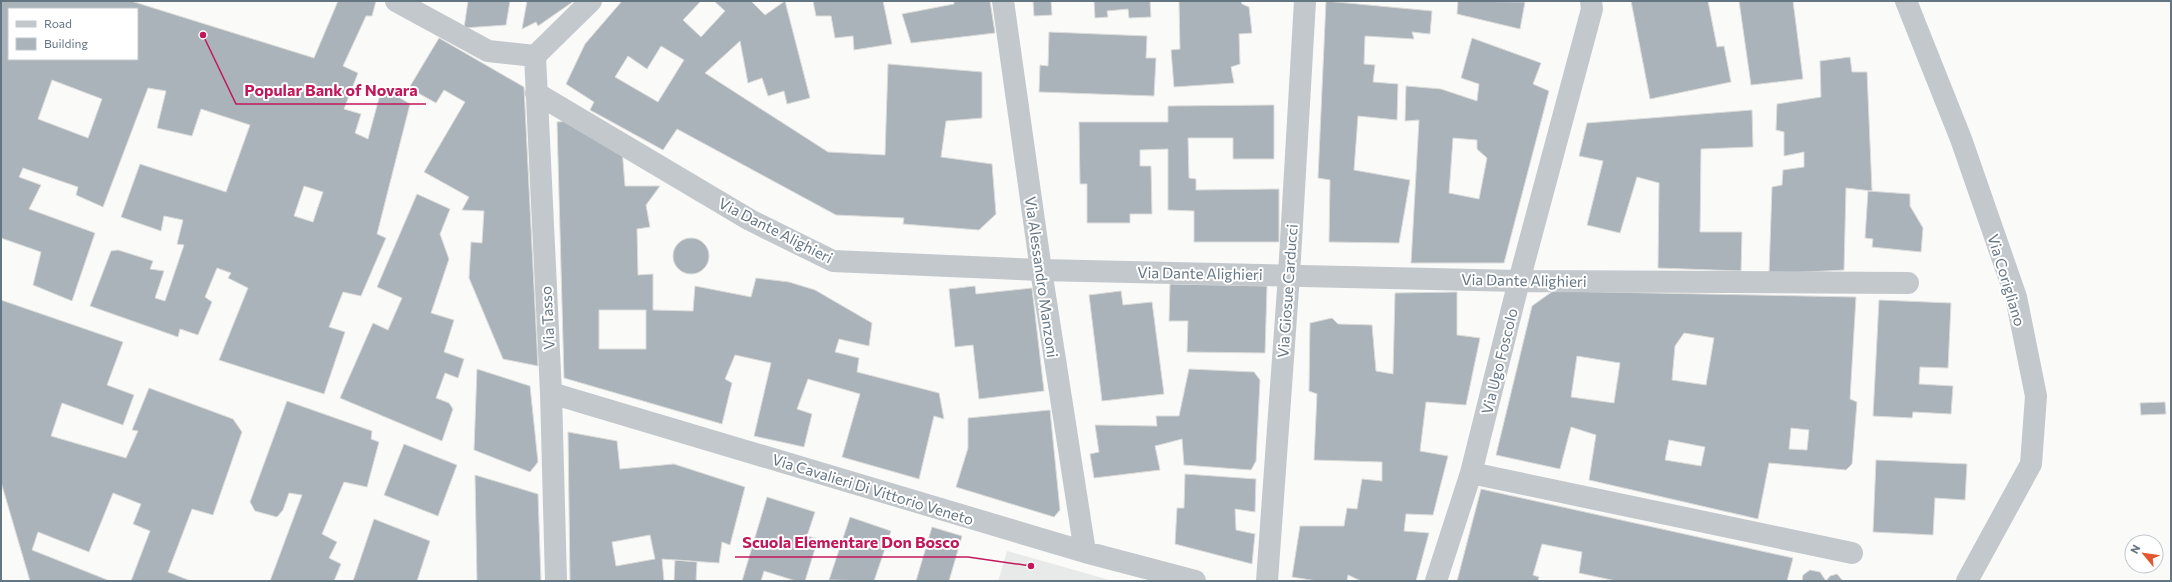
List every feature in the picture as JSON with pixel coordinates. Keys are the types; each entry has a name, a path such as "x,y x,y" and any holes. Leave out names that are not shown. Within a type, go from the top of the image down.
{"street":[{"path":"396,1 488,51 535,56 592,1"},
{"name":"Via Alessandro Manzoni","path":"1003,1 1041,270 1085,552"},
{"name":"Via Giosue Carducci","path":"1266,581 1289,275 1306,1"},
{"name":"Via Ugo Foscolo","path":"1436,581 1471,472 1519,280 1592,9 1591,1"},
{"name":"Via Corigliano","path":"1906,1 1961,139 2016,297 2036,396 2031,464 1967,581"},
{"name":"Via Tasso","path":"535,56 551,394 556,581"},
{"name":"Via Dante Alighieri","path":"536,93 750,220 833,261 1041,270 1519,280 1908,284"},
{"name":"Via Cavalieri Di Vittorio Veneto","path":"551,394 1085,552 1195,581"},
{"path":"1471,472 1852,552"}],"shaded area":[{"path":"1007,551 1113,581 998,581"}],"building":[{"path":"1,1 131,1 314,58 338,1 376,1 372,16 366,16 343,66 358,73 344,109 361,114 355,133 368,139 382,87 410,104 377,234 386,238 361,296 343,292 329,327 345,332 324,394 219,360 248,288 228,278 231,273 217,268 205,297 212,302 198,335 180,329 178,337 90,306 111,251 118,250 153,261 150,269 164,271 155,298 165,301 184,245 177,244 183,220 164,216 161,231 121,217 140,164 226,192 250,125 201,109 192,136 157,128 166,91 148,88 103,207 76,195 78,187 23,168 19,177 41,185 29,209 95,233 72,301 33,285 41,252 1,238","holes":["52,80 102,99 88,138 38,119","304,186 323,192 313,222 294,216"]},
{"path":"468,1 510,1 506,25 464,28"},
{"path":"527,1 574,1 538,26 536,22 522,29"},
{"path":"622,1 701,1 683,20 701,37 725,11 714,1 751,1 765,15 785,1 810,98 787,104 784,91 768,96 762,78 748,83 740,41 705,73 828,152 885,155 888,64 982,72 982,118 946,121 941,157 992,164 996,214 979,230 903,224 904,218 836,215 677,129 663,150 590,110 594,102 566,84 585,44","holes":["661,46 684,60 658,102 615,77 628,56 647,69"]},
{"path":"813,1 883,1 892,44 854,50 853,36 835,38 831,16 816,16"},
{"path":"954,1 990,1 995,33 911,43 902,14 954,4"},
{"path":"1033,1 1051,1 1052,15 1034,16"},
{"path":"1094,1 1150,1 1151,17 1129,18 1128,9 1107,11 1108,17 1095,18"},
{"path":"1179,1 1241,1 1242,4 1249,7 1252,33 1239,34 1240,64 1231,67 1234,83 1174,87 1171,50 1180,49"},
{"path":"1326,1 1432,11 1430,34 1412,32 1414,39 1365,36 1364,64 1375,65 1373,82 1398,84 1397,120 1358,116 1354,170 1410,180 1399,243 1329,242 1330,180 1318,178"},
{"path":"1458,1 1525,2 1520,29 1457,14"},
{"path":"1631,1 1708,1 1717,47 1724,46 1731,82 1650,99"},
{"path":"1739,1 1793,1 1803,79 1751,85"},
{"path":"1049,32 1147,36 1146,58 1156,58 1154,96 1039,92 1040,65 1048,66"},
{"path":"439,38 524,87 538,366 503,359 469,278 471,242 482,243 484,211 462,210 469,197 424,172 465,102 444,90 436,103 409,88"},
{"path":"1472,38 1541,63 1533,84 1549,91 1504,263 1411,263 1419,120 1405,121 1406,86 1441,89 1477,101 1479,84 1461,78","holes":["1453,138 1477,140 1477,149 1487,158 1479,199 1449,193"]},
{"path":"1850,57 1852,72 1867,72 1872,191 1846,188 1844,270 1769,274 1772,187 1782,185 1783,170 1804,167 1804,152 1784,156 1784,132 1776,130 1777,104 1821,97 1820,61"},
{"path":"1274,105 1274,159 1233,159 1233,138 1188,138 1189,178 1196,179 1196,190 1279,189 1279,242 1194,242 1194,211 1168,210 1168,149 1140,150 1140,166 1151,166 1152,214 1130,214 1130,223 1087,223 1087,184 1080,184 1079,122 1168,122 1168,106"},
{"path":"1752,110 1753,147 1701,149 1700,232 1742,232 1741,271 1658,268 1659,183 1637,177 1620,233 1587,225 1603,161 1579,156 1587,123"},
{"path":"571,121 622,149 625,186 660,186 646,205 650,227 637,229 638,275 653,274 653,310 693,311 695,286 751,297 756,278 789,282 815,290 872,323 869,346 839,339 835,352 859,358 857,372 939,393 944,419 934,416 919,479 842,457 860,394 808,379 797,409 812,414 804,447 754,436 771,363 735,355 725,379 732,383 722,424 564,378 557,122","holes":["599,310 646,310 646,349 599,349"]},
{"path":"1868,191 1910,194 1910,206 1923,228 1921,252 1872,247 1873,239 1865,238"},
{"path":"417,194 450,209 440,234 449,259 431,313 454,320 444,352 464,359 458,378 445,373 436,398 449,403 453,409 442,441 340,398 373,323 388,330 402,298 377,287"},
{"path":"691,238 701,241 706,246 709,256 706,266 701,271 691,274 681,271 676,266 673,256 676,246 681,241"},
{"path":"1170,284 1267,286 1265,353 1187,352 1188,321 1169,321"},
{"path":"975,286 976,294 1032,288 1044,391 979,399 973,345 955,347 949,289"},
{"path":"1121,291 1123,305 1152,302 1164,394 1102,401 1089,295"},
{"path":"1553,291 1856,297 1850,399 1857,402 1852,464 1846,470 1769,463 1758,519 1589,480 1596,435 1571,427 1560,469 1496,455 1532,306","holes":["1684,333 1714,338 1706,385 1672,380 1675,346","1577,356 1620,363 1614,403 1571,397","1791,428 1809,430 1807,450 1789,449","1669,440 1705,447 1701,466 1665,460"]},
{"path":"1457,292 1457,335 1480,338 1466,405 1426,402 1420,451 1448,456 1433,515 1406,514 1404,531 1429,533 1416,581 1361,581 1348,575 1347,581 1317,581 1292,577 1300,526 1344,526 1347,508 1357,509 1362,479 1382,481 1382,462 1314,460 1317,394 1309,391 1310,323 1332,318 1338,324 1372,325 1376,371 1393,374 1395,293"},
{"path":"1,300 123,342 107,385 134,395 123,425 62,403 51,436 126,458 138,431 132,430 149,388 233,419 242,432 213,515 192,509 168,572 191,581 131,581 150,531 133,524 141,504 113,493 89,552 38,532 32,550 110,581 30,581 1,482"},
{"path":"1879,300 1951,303 1948,368 1920,367 1919,384 1953,386 1951,414 1913,412 1912,418 1873,416"},
{"path":"477,369 530,386 538,462 530,472 474,450"},
{"path":"1189,369 1254,372 1260,380 1256,461 1251,470 1184,465 1182,439 1155,446 1160,470 1094,478 1090,454 1099,452 1095,425 1157,426 1156,416 1179,416"},
{"path":"287,401 372,431 371,439 379,442 367,487 344,482 322,534 337,542 329,558 341,564 334,581 270,581 302,495 289,493 283,510 277,517 255,511 250,502"},
{"path":"2165,402 2166,414 2141,415 2140,403"},
{"path":"1050,410 1060,510 1054,517 956,487 968,448 968,418"},
{"path":"568,432 617,441 620,469 674,464 745,487 730,545 722,542 719,563 662,559 664,581 570,581","holes":["650,535 655,559 616,566 612,542"]},
{"path":"404,444 457,465 438,516 384,495"},
{"path":"1876,460 1967,464 1965,500 1935,498 1933,535 1873,532"},
{"path":"1185,474 1256,479 1255,512 1235,509 1236,530 1255,534 1252,564 1175,544 1177,508 1184,508"},
{"path":"475,475 538,494 541,581 477,581"},
{"path":"1481,489 1793,558 1787,581 1616,581 1579,573 1582,552 1542,544 1533,575 1539,577 1538,581 1457,581"},
{"path":"767,497 815,512 807,536 818,539 805,581 796,581 764,571 761,581 742,581"},
{"path":"850,517 891,531 874,581 829,580"},
{"path":"374,519 430,541 417,581 353,581"},
{"path":"932,527 962,536 949,581 916,581"},
{"path":"675,560 697,562 696,581 674,581"},
{"path":"1810,570 1820,572 1826,581 1802,581 1803,575"},
{"path":"1837,574 1843,581 1826,581 1830,576"}],"place":[{"name":"Popular Bank of Novara","path":"203,35"},
{"name":"Scuola Elementare Don Bosco","path":"1031,566"}]}
